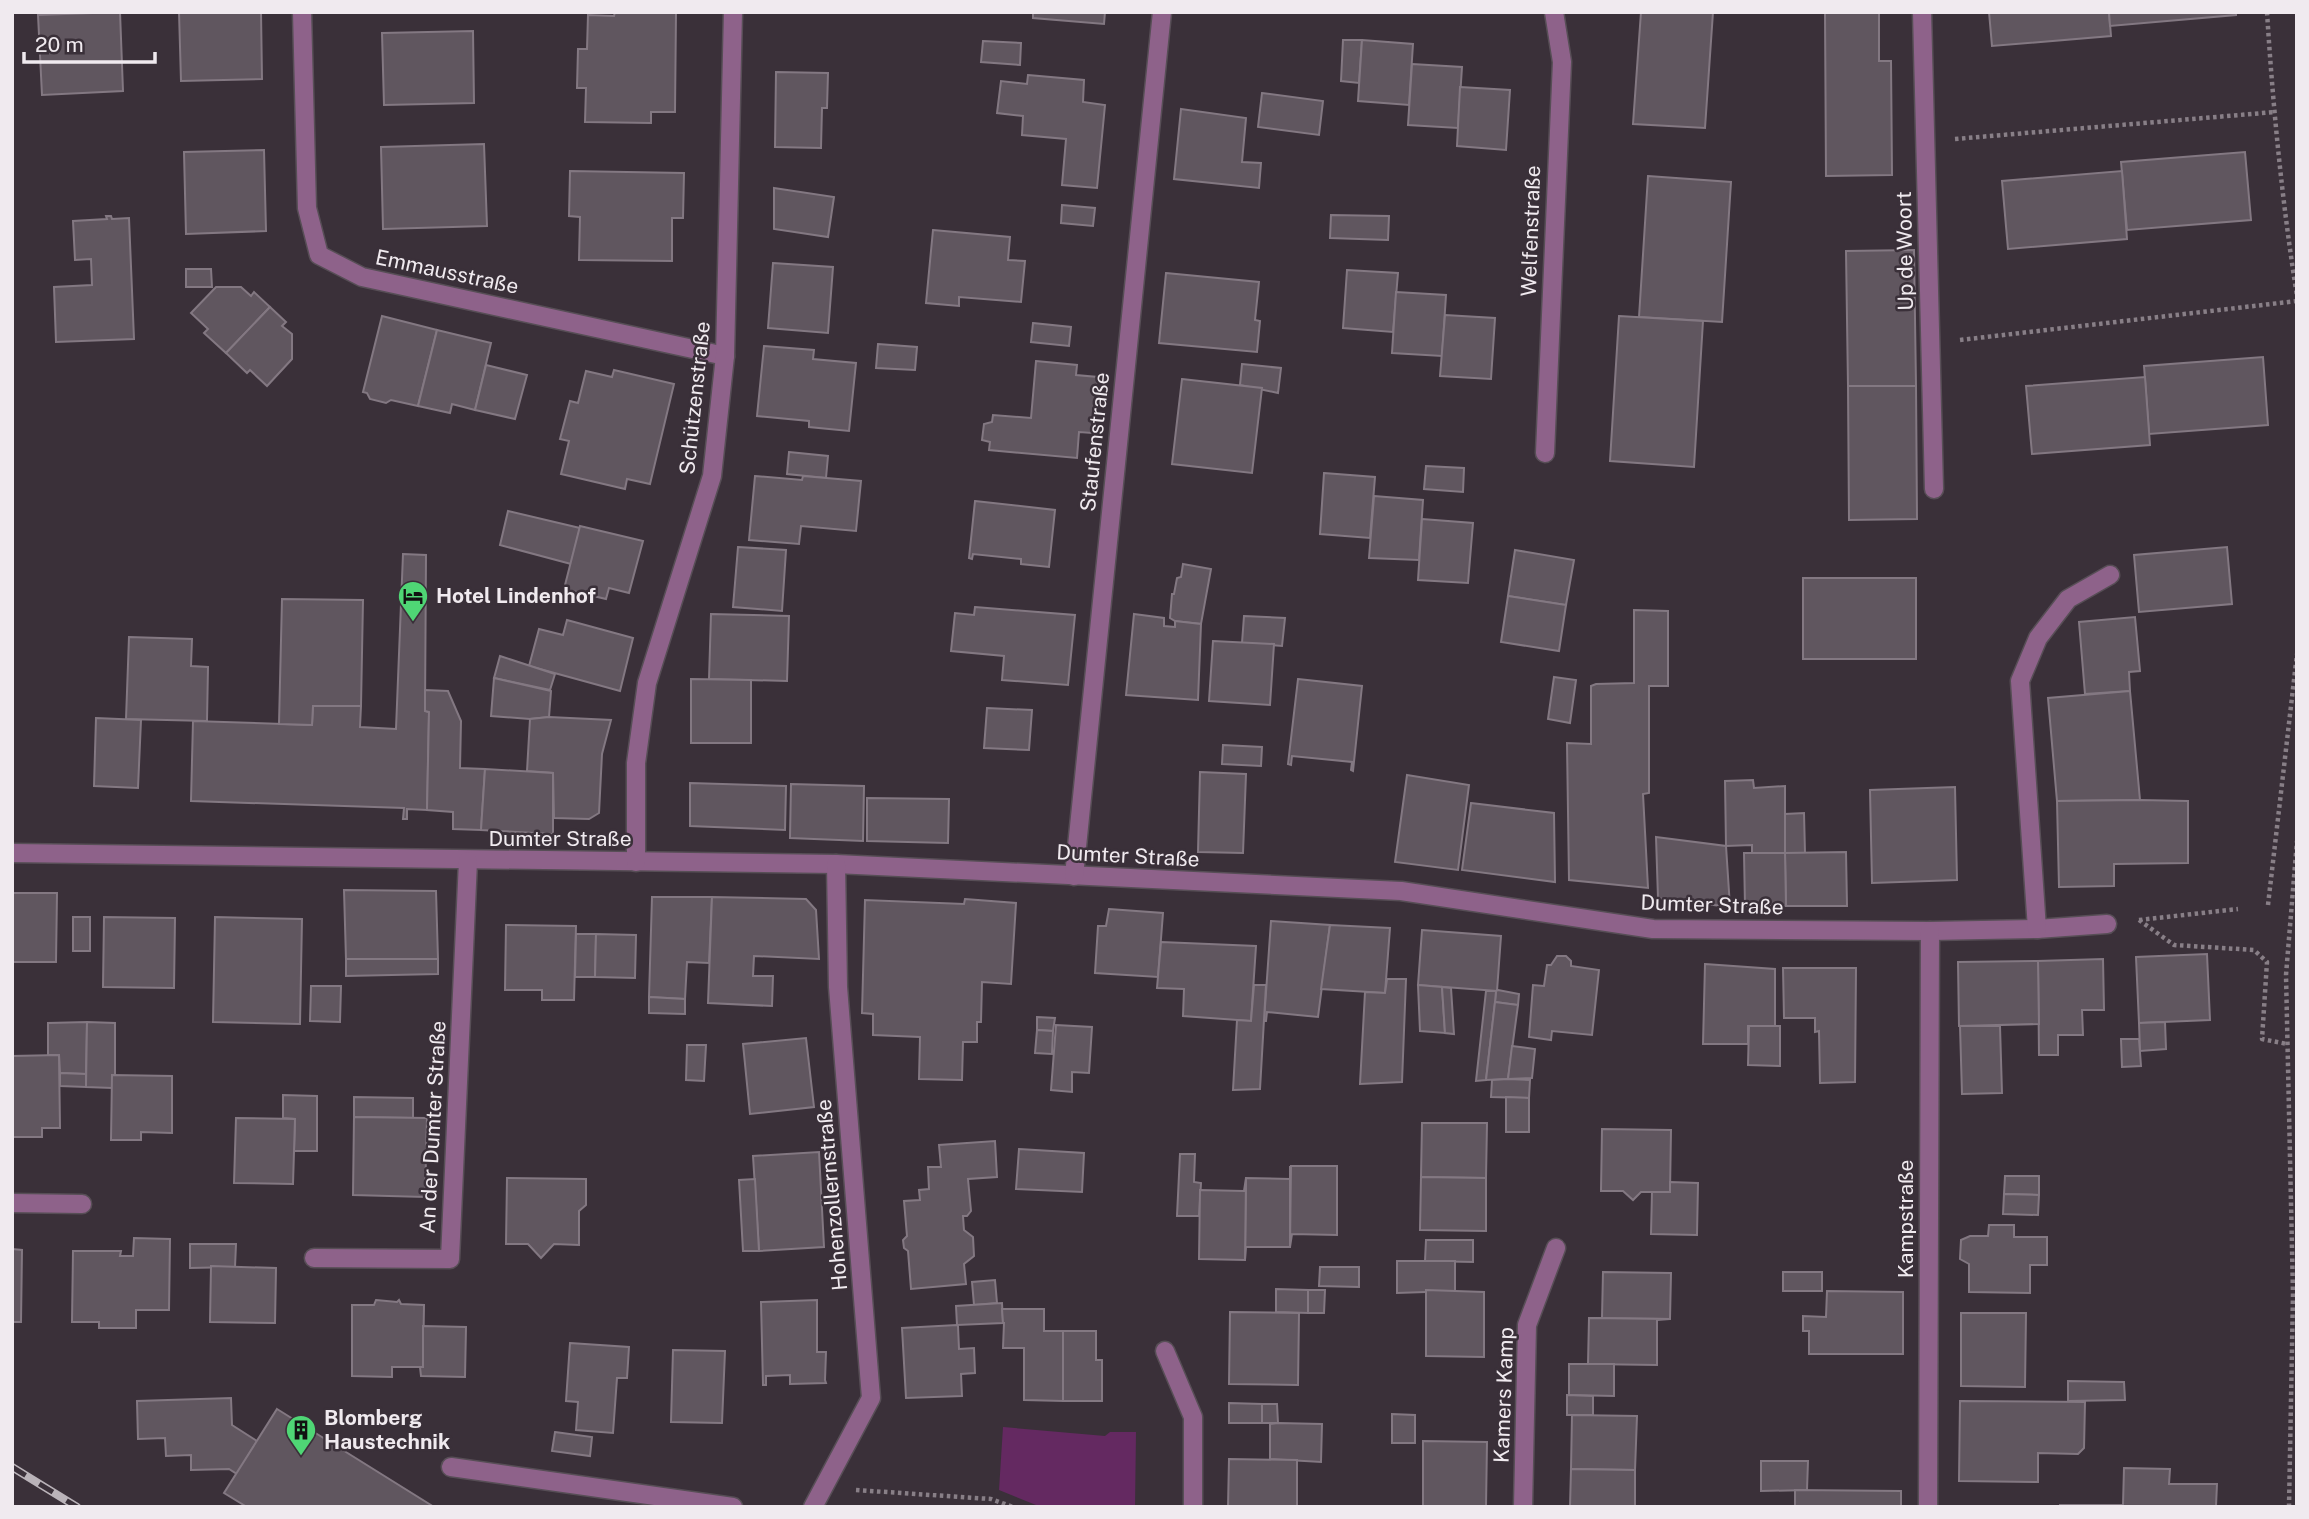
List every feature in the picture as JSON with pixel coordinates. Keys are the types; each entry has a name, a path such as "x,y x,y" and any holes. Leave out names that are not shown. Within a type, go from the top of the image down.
{"street":[{"name":"Emmausstraße","path":"302,12 307,208 318,255 362,277 725,356"},
{"name":"Schützenstraße","path":"636,862 636,763 647,683 712,476 725,356 733,12"},
{"name":"Staufenstraße","path":"1074,876 1162,12"},
{"name":"Welfenstraße","path":"1545,453 1562,62 1554,12"},
{"name":"Up de Woort","path":"1922,12 1934,489"},
{"path":"2037,929 2020,681 2038,638 2068,599 2110,575"},
{"name":"Dumter Straße","path":"12,853 835,864 1401,891 1653,929 1930,931 2037,929 2107,924"},
{"name":"An der Dumter Straße","path":"314,1258 450,1259 468,861"},
{"name":"Hohenzollernstraße","path":"813,1507 872,1398 838,987 835,864"},
{"name":"Kampstraße","path":"1928,1507 1930,931"},
{"path":"12,1203 82,1204"},
{"name":"Kamers Kamp","path":"1523,1507 1527,1325 1556,1248"},
{"path":"1165,1351 1193,1417 1193,1507"},
{"path":"451,1467 733,1507"}],"path":[{"path":"1930,344 2297,298 2289,248 2267,12"},
{"path":"1925,141 2275,112"},
{"path":"2268,905 2297,654"},
{"path":"2289,1507 2293,1294 2286,975 2297,841"},
{"path":"2107,924 2238,908"},
{"path":"2139,920 2174,945 2254,950 2267,962 2262,1039 2287,1044"},
{"path":"824,1488 991,1499 1013,1507"}],"shaded area":[{"path":"1003,1427 1105,1436 1110,1432 1136,1432 1135,1507 1041,1507 999,1490"}],"building":[{"path":"120,12 123,91 42,95 38,15"},
{"path":"179,12 261,12 262,79 181,81"},
{"path":"615,12 676,12 675,112 651,112 651,123 585,122 586,88 577,88 578,49 587,49 588,15 614,16"},
{"path":"1033,12 1105,12 1104,24 1033,18"},
{"path":"1641,12 1713,12 1705,128 1633,124"},
{"path":"1825,12 1879,12 1879,61 1891,61 1892,175 1826,176"},
{"path":"1989,12 2109,12 2111,36 1992,46"},
{"path":"2109,12 2236,12 2236,15 2110,26"},
{"path":"473,31 474,103 384,105 382,33"},
{"path":"1343,40 1362,40 1359,83 1341,81"},
{"path":"1362,40 1413,44 1409,105 1358,101"},
{"path":"983,41 1021,43 1020,65 981,62"},
{"path":"1412,64 1462,67 1458,128 1408,125"},
{"path":"776,72 828,73 827,108 822,108 821,148 775,147"},
{"path":"1028,75 1084,80 1083,102 1105,105 1097,188 1062,185 1066,139 1022,135 1023,116 997,113 1001,81 1027,84"},
{"path":"1460,87 1510,90 1506,150 1457,146"},
{"path":"1262,93 1323,101 1319,135 1258,127"},
{"path":"1181,109 1246,118 1242,162 1261,163 1259,188 1174,179"},
{"path":"484,144 487,226 383,229 381,147"},
{"path":"264,150 266,231 186,234 184,152"},
{"path":"2245,152 2251,220 2127,230 2121,162"},
{"path":"570,171 684,173 683,218 672,218 672,261 579,260 580,217 569,216"},
{"path":"2122,171 2127,239 2008,249 2002,181"},
{"path":"1648,176 1731,182 1722,322 1639,317"},
{"path":"774,188 834,197 828,237 774,229"},
{"path":"1062,205 1095,208 1093,226 1061,223"},
{"path":"1331,215 1389,216 1388,240 1330,238"},
{"path":"106,216 111,216 112,219 129,218 134,339 56,342 54,287 92,285 91,259 75,260 73,221 107,219"},
{"path":"933,230 1010,237 1008,260 1025,261 1021,302 959,297 959,306 926,303"},
{"path":"1914,250 1916,386 1848,386 1846,251"},
{"path":"773,263 833,267 828,333 768,328"},
{"path":"186,269 211,269 212,287 186,287"},
{"path":"1347,270 1398,273 1393,332 1343,328"},
{"path":"1166,273 1259,282 1255,320 1260,321 1257,352 1159,343"},
{"path":"216,287 241,287 251,296 254,292 270,307 226,353 204,333 208,329 191,313"},
{"path":"1396,292 1446,295 1442,356 1392,353"},
{"path":"270,307 286,322 282,326 292,334 292,359 267,386 250,370 247,373 226,353"},
{"path":"1445,315 1495,318 1491,379 1440,376"},
{"path":"382,316 437,330 418,406 370,399 367,393 363,392"},
{"path":"1619,316 1703,321 1694,467 1610,461"},
{"path":"1033,323 1071,327 1069,346 1031,342"},
{"path":"437,330 491,343 475,410 452,404 450,413 418,406"},
{"path":"878,344 917,347 915,370 876,368"},
{"path":"764,346 814,350 813,359 856,363 849,431 809,427 809,421 757,416"},
{"path":"2263,357 2268,425 2149,434 2144,366"},
{"path":"1036,361 1077,365 1076,375 1098,377 1092,433 1079,432 1077,458 989,450 990,442 982,440 984,424 992,422 993,415 1031,418"},
{"path":"1242,364 1281,368 1278,393 1240,385"},
{"path":"486,365 527,375 515,419 475,410"},
{"path":"614,370 674,384 650,484 627,479 625,489 561,474 569,441 560,439 570,401 578,403 586,371 612,377"},
{"path":"2145,377 2150,445 2032,454 2026,386"},
{"path":"1182,379 1262,388 1252,473 1172,464"},
{"path":"1848,386 1916,386 1917,519 1849,520"},
{"path":"789,452 828,456 826,478 787,474"},
{"path":"1426,466 1464,468 1463,492 1424,489"},
{"path":"1324,473 1375,477 1370,538 1320,534"},
{"path":"755,476 802,480 803,476 861,481 856,531 801,526 799,544 749,540"},
{"path":"1374,496 1423,500 1419,560 1369,558"},
{"path":"975,501 1055,510 1049,567 1021,564 1021,559 973,554 972,559 969,558"},
{"path":"508,511 580,528 571,564 500,545"},
{"path":"1422,519 1473,523 1468,583 1418,580"},
{"path":"580,526 643,541 629,593 609,588 606,599 564,589"},
{"path":"738,547 786,550 782,611 733,607"},
{"path":"2227,547 2232,604 2139,612 2134,555"},
{"path":"1515,550 1574,560 1566,605 1508,596"},
{"name":"Hotel Lindenhof","path":"403,554 426,555 425,711 429,712 427,810 407,809 407,819 403,819 404,808 191,801 193,721 312,725 313,706 361,706 360,727 396,729"},
{"path":"1183,564 1211,569 1201,624 1170,618 1172,594 1177,578 1181,577"},
{"path":"1803,578 1916,578 1916,659 1803,659"},
{"path":"1508,596 1566,605 1559,651 1501,642"},
{"path":"282,599 363,600 361,706 313,706 312,725 279,724"},
{"path":"975,607 1075,615 1068,685 1002,680 1004,656 951,651 955,613 974,615"},
{"path":"1634,610 1668,611 1668,686 1649,686 1649,793 1643,794 1648,888 1569,880 1567,743 1591,744 1591,686 1634,683"},
{"path":"711,614 789,616 787,681 709,679"},
{"path":"1134,614 1164,618 1164,626 1175,627 1175,621 1201,624 1198,700 1126,695"},
{"path":"1244,616 1285,618 1282,646 1242,643"},
{"path":"2135,617 2140,671 2129,672 2130,691 2085,694 2079,622"},
{"path":"567,620 633,638 620,691 529,666 539,629 563,635"},
{"path":"129,637 192,639 191,666 208,667 207,721 126,719"},
{"path":"1213,641 1274,644 1270,705 1209,701"},
{"path":"500,656 555,674 550,690 494,678"},
{"path":"1554,677 1576,680 1570,723 1548,719"},
{"path":"494,678 551,691 549,717 530,719 491,716"},
{"path":"691,679 751,680 751,743 691,743"},
{"path":"1298,679 1362,686 1353,771 1352,762 1292,756 1291,765 1288,764"},
{"path":"425,690 448,691 461,721 460,768 485,769 481,830 453,829 453,812 427,810 429,712 425,711"},
{"path":"2130,691 2140,800 2057,801 2048,698"},
{"path":"987,708 1032,710 1029,750 984,748"},
{"path":"549,717 611,720 602,754 599,813 589,819 554,818 553,773 527,771 530,719"},
{"path":"96,718 141,720 138,788 94,786"},
{"path":"1223,745 1262,747 1261,766 1222,764"},
{"path":"485,769 553,773 553,834 481,830"},
{"path":"1200,772 1246,774 1243,853 1198,852"},
{"path":"1407,775 1469,785 1458,870 1395,862"},
{"path":"1753,780 1754,788 1785,786 1785,853 1752,853 1752,845 1726,846 1725,781"},
{"path":"690,783 786,786 785,830 690,826"},
{"path":"791,784 864,786 863,841 790,838"},
{"path":"1955,787 1957,880 1872,883 1870,790"},
{"path":"867,798 949,799 948,843 867,841"},
{"path":"2057,801 2188,801 2188,863 2114,864 2114,886 2059,887"},
{"path":"1471,803 1554,813 1555,882 1462,870"},
{"path":"1804,813 1805,853 1785,853 1785,814"},
{"path":"1656,837 1726,846 1730,907 1658,898"},
{"path":"1846,852 1847,906 1786,906 1785,853"},
{"path":"1744,853 1785,853 1786,906 1745,906"},
{"path":"344,890 436,891 438,959 346,959"},
{"path":"12,893 57,893 56,962 12,962"},
{"path":"652,897 712,897 709,963 687,962 685,999 649,997"},
{"path":"712,897 806,899 816,910 819,959 754,956 753,976 773,976 772,1006 708,1003"},
{"path":"965,899 1016,903 1011,984 982,982 981,1022 977,1022 977,1042 963,1042 962,1080 919,1079 920,1037 873,1035 873,1014 862,1013 865,900 964,904"},
{"path":"1109,909 1163,913 1158,977 1095,973 1098,926 1106,926"},
{"path":"73,917 90,917 90,951 73,951"},
{"path":"104,917 175,918 174,988 103,987"},
{"path":"215,917 302,919 300,1024 213,1022"},
{"path":"1271,921 1330,925 1318,1017 1267,1012 1264,1021"},
{"path":"506,925 576,926 574,1000 542,1000 542,990 505,990"},
{"path":"1330,925 1390,928 1385,993 1321,989"},
{"path":"1422,930 1501,936 1497,991 1418,985"},
{"path":"576,934 596,934 595,977 575,977"},
{"path":"596,934 636,935 635,978 595,977"},
{"path":"1161,942 1256,946 1251,1021 1183,1016 1184,989 1157,988"},
{"path":"2207,954 2210,1020 2139,1023 2136,957"},
{"path":"1557,956 1566,956 1571,961 1571,966 1599,970 1592,1035 1552,1031 1551,1040 1529,1037 1533,985 1544,986 1547,965 1551,965"},
{"path":"346,959 438,959 438,974 346,976"},
{"path":"2103,959 2104,1010 2082,1010 2083,1035 2058,1035 2058,1055 2039,1055 2038,961"},
{"path":"2038,961 2039,1024 1959,1026 1958,962"},
{"path":"1705,964 1775,969 1775,1026 1748,1026 1748,1044 1703,1044"},
{"path":"1783,968 1856,968 1855,1082 1820,1083 1819,1031 1815,1032 1815,1018 1784,1018"},
{"path":"1387,979 1406,979 1402,1082 1360,1084 1365,992 1385,993"},
{"path":"1254,985 1266,985 1260,1089 1233,1090 1237,1020 1251,1021"},
{"path":"1418,985 1442,987 1445,1033 1420,1031"},
{"path":"311,986 341,986 340,1022 310,1021"},
{"path":"1442,987 1451,988 1454,1034 1445,1033"},
{"path":"1498,990 1519,994 1518,1005 1495,1002"},
{"path":"1486,991 1496,991 1495,1002 1486,1080 1476,1081"},
{"path":"649,997 685,999 685,1014 649,1013"},
{"path":"1495,1002 1518,1005 1508,1079 1486,1080"},
{"path":"1037,1017 1055,1018 1053,1031 1037,1030"},
{"path":"87,1022 86,1074 60,1073 59,1055 48,1055 48,1023"},
{"path":"87,1022 115,1023 115,1075 112,1075 112,1088 86,1087"},
{"path":"2165,1022 2166,1049 2140,1051 2139,1023"},
{"path":"1056,1025 1092,1027 1089,1073 1072,1072 1072,1092 1051,1090"},
{"path":"1749,1026 1780,1026 1780,1066 1748,1065"},
{"path":"1960,1026 2000,1026 2002,1093 1962,1094"},
{"path":"1037,1030 1053,1031 1052,1054 1035,1053"},
{"path":"806,1038 814,1107 750,1114 743,1044"},
{"path":"2121,1039 2139,1039 2141,1066 2122,1067"},
{"path":"687,1045 706,1045 704,1081 686,1080"},
{"path":"1512,1046 1535,1049 1532,1078 1508,1079"},
{"path":"59,1055 60,1128 42,1128 42,1137 12,1137 12,1056"},
{"path":"60,1073 86,1074 86,1087 60,1086"},
{"path":"112,1075 172,1076 172,1133 141,1132 141,1140 111,1140"},
{"path":"1492,1080 1530,1080 1529,1098 1491,1097"},
{"path":"283,1095 317,1096 317,1151 294,1151 295,1119 283,1118"},
{"path":"354,1097 413,1098 413,1118 354,1117"},
{"path":"1506,1097 1529,1098 1529,1132 1506,1132"},
{"path":"354,1117 427,1118 425,1197 353,1195"},
{"path":"236,1118 295,1119 293,1184 234,1183"},
{"path":"1422,1123 1487,1123 1486,1178 1421,1177"},
{"path":"1602,1129 1671,1130 1670,1192 1641,1192 1633,1200 1623,1191 1601,1191"},
{"path":"995,1141 997,1177 968,1179 971,1211 967,1216 963,1216 964,1230 973,1237 974,1256 964,1264 966,1284 911,1289 908,1251 904,1248 903,1240 907,1236 904,1201 920,1200 919,1190 929,1189 928,1167 941,1167 939,1145"},
{"path":"1019,1149 1084,1153 1082,1192 1016,1189"},
{"path":"819,1152 824,1247 759,1251 753,1156"},
{"path":"1180,1154 1195,1154 1194,1182 1201,1183 1199,1216 1177,1216"},
{"path":"1291,1166 1337,1166 1337,1235 1292,1234 1290,1247"},
{"path":"2005,1176 2039,1176 2039,1195 2004,1194"},
{"path":"1421,1177 1486,1178 1486,1231 1420,1230"},
{"path":"507,1178 586,1179 586,1205 579,1211 579,1245 554,1244 541,1258 528,1244 506,1244"},
{"path":"1246,1178 1290,1179 1290,1247 1246,1247 1245,1260"},
{"path":"1246,1178 1245,1260 1199,1259 1200,1190 1244,1191"},
{"path":"755,1179 759,1251 743,1251 739,1180"},
{"path":"1670,1182 1698,1183 1697,1235 1651,1234 1652,1192 1670,1192"},
{"path":"2004,1194 2039,1195 2038,1215 2003,1214"},
{"path":"1989,1225 2014,1225 2014,1237 2047,1237 2047,1265 2030,1265 2030,1293 1969,1292 1969,1264 1960,1259 1961,1240 1970,1236 1988,1236"},
{"path":"134,1238 170,1239 169,1310 136,1310 136,1328 99,1328 99,1322 72,1322 73,1251 121,1251 120,1256 133,1256"},
{"path":"1426,1240 1473,1240 1473,1262 1425,1261"},
{"path":"190,1244 236,1244 235,1267 190,1268"},
{"path":"12,1249 22,1250 21,1322 12,1322"},
{"path":"1397,1261 1455,1261 1455,1291 1397,1293"},
{"path":"211,1266 276,1268 275,1323 210,1322"},
{"path":"1320,1267 1359,1267 1359,1287 1319,1286"},
{"path":"1603,1272 1671,1273 1670,1319 1589,1318 1602,1318"},
{"path":"1783,1272 1822,1272 1822,1291 1783,1291"},
{"path":"995,1280 997,1303 974,1305 972,1282"},
{"path":"1276,1289 1308,1290 1308,1313 1276,1312"},
{"path":"1308,1290 1325,1290 1324,1313 1308,1313"},
{"path":"1426,1290 1484,1292 1484,1357 1426,1356"},
{"path":"1827,1291 1903,1292 1903,1354 1809,1354 1809,1331 1803,1331 1803,1316 1826,1317"},
{"path":"376,1300 399,1300 401,1304 424,1305 423,1367 392,1367 392,1377 352,1376 352,1305 374,1305"},
{"path":"817,1300 817,1352 826,1352 826,1383 790,1384 790,1375 766,1376 766,1385 763,1385 761,1302"},
{"path":"1002,1303 1003,1323 957,1325 956,1306"},
{"path":"1002,1309 1044,1309 1044,1331 1063,1331 1063,1401 1024,1400 1024,1348 1003,1348"},
{"path":"1230,1312 1299,1313 1298,1385 1229,1384"},
{"path":"1961,1313 2026,1313 2025,1387 1961,1386"},
{"path":"1589,1318 1670,1319 1657,1320 1657,1365 1588,1364"},
{"path":"957,1325 959,1349 974,1348 975,1373 961,1374 962,1396 906,1398 902,1328"},
{"path":"423,1326 466,1327 465,1377 421,1376"},
{"path":"1063,1331 1096,1331 1096,1360 1102,1360 1102,1401 1063,1401"},
{"path":"570,1343 629,1347 627,1378 617,1378 613,1433 576,1430 578,1402 566,1401"},
{"path":"673,1350 725,1351 722,1423 671,1422"},
{"path":"1569,1364 1614,1364 1614,1396 1569,1395"},
{"path":"2068,1381 2124,1382 2125,1400 2068,1401"},
{"path":"1567,1395 1593,1396 1593,1415 1567,1415"},
{"path":"231,1398 232,1425 257,1441 237,1474 229,1469 191,1470 191,1455 166,1456 165,1438 138,1439 137,1401"},
{"path":"1960,1401 2085,1402 2084,1448 2078,1454 2038,1453 2038,1482 1959,1481"},
{"path":"1229,1403 1262,1404 1262,1423 1229,1423"},
{"path":"1262,1404 1277,1404 1278,1423 1262,1423"},
{"name":"Blomberg Haustechnik","path":"277,1409 434,1507 247,1507 224,1493"},
{"path":"1392,1414 1415,1415 1415,1443 1392,1443"},
{"path":"1572,1415 1637,1416 1635,1470 1571,1469"},
{"path":"1270,1424 1322,1424 1321,1462 1270,1459"},
{"path":"555,1432 592,1437 590,1456 552,1451"},
{"path":"1423,1441 1487,1442 1486,1507 1423,1507"},
{"path":"1229,1459 1297,1460 1297,1507 1228,1507"},
{"path":"1761,1461 1808,1461 1807,1490 1761,1491"},
{"path":"2124,1468 2170,1469 2169,1484 2217,1484 2216,1506 2060,1507 2123,1505"},
{"path":"1571,1469 1635,1470 1635,1507 1570,1507"},
{"path":"1795,1490 1901,1491 1901,1507 1795,1507"}],"railway":[{"path":"12,1467 77,1507"}],"place":[{"name":"Hotel Lindenhof","path":"413,623"},
{"name":"Blomberg Haustechnik","path":"301,1457"}]}
